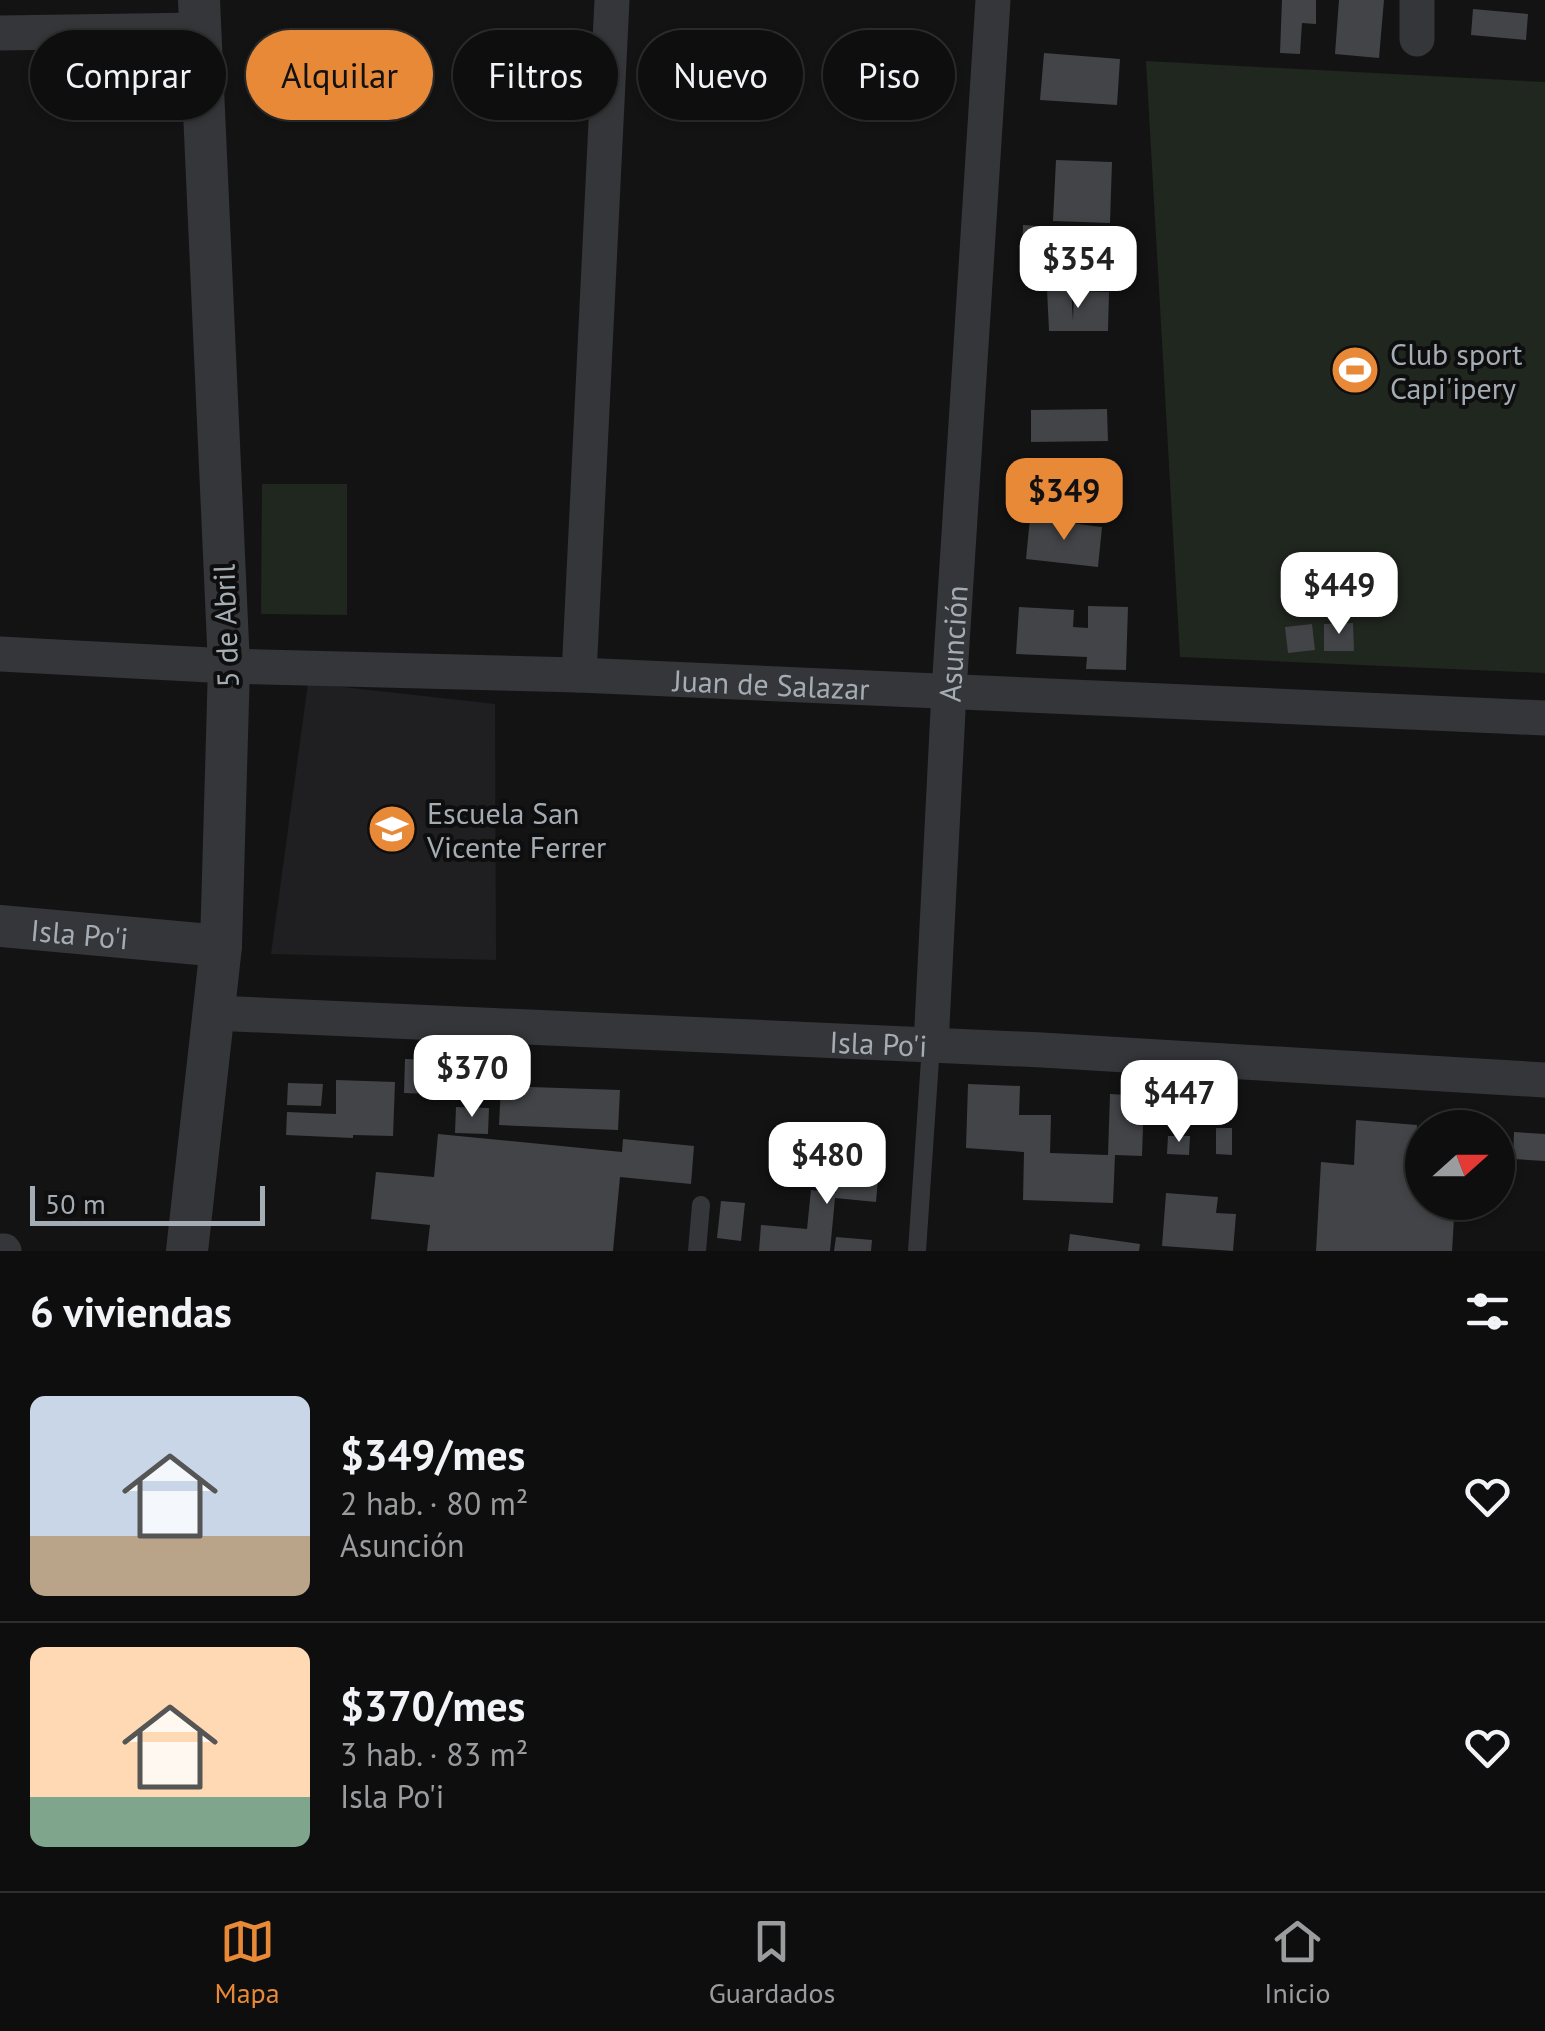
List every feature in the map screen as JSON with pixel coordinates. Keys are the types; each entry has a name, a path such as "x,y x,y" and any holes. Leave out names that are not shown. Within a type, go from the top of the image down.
{"street":[{"path":"578,675 612,0"},
{"name":"Asunción","path":"931,1045 948,692 993,0"},
{"path":"1417,0 1417,38"},
{"path":"0,33 200,15"},
{"name":"5 de Abril","path":"187,1251 221,946 228,666 200,15"},
{"name":"Juan de Salazar","path":"0,654 1545,718"},
{"name":"Isla Po'i","path":"0,926 221,946"},
{"name":"Isla Po'i","path":"214,1013 931,1045 1545,1080"}],"lane":[{"path":"916,1251 931,1045"},
{"path":"697,1251 701,1205"}],"shaded area":[{"name":"Club sport Capi'ipery","path":"1146,61 1545,82 1545,673 1180,657"},
{"path":"262,484 347,484 347,615 261,614"},
{"name":"Escuela San Vicente Ferrer","path":"308,683 495,704 496,960 271,954"}],"building":[{"path":"1282,0 1316,0 1316,24 1302,23 1300,54 1280,53"},
{"path":"1339,0 1384,0 1379,58 1335,54"},
{"path":"1473,9 1528,14 1526,40 1471,35"},
{"path":"1044,53 1120,59 1117,105 1040,100"},
{"path":"1056,160 1112,162 1110,223 1053,221"},
{"path":"1023,225 1053,227 1052,264 1022,263"},
{"path":"1071,288 1073,321 1074,291 1109,292 1108,331 1049,331 1047,289"},
{"path":"1107,409 1108,441 1031,442 1031,410"},
{"path":"1030,518 1102,527 1098,567 1026,559"},
{"path":"1088,606 1128,607 1126,670 1086,669 1087,657 1016,654 1019,607 1074,610 1073,627 1088,628"},
{"path":"1353,623 1354,651 1324,651 1324,624"},
{"path":"1312,624 1315,650 1288,653 1285,627"},
{"path":"405,1059 431,1060 429,1094 404,1093"},
{"path":"453,1062 471,1062 470,1097 452,1096"},
{"path":"336,1080 395,1082 393,1136 286,1135 287,1112 336,1114"},
{"path":"288,1083 323,1084 321,1106 287,1105"},
{"path":"968,1084 1020,1086 1019,1115 1051,1115 1050,1153 1108,1155 1110,1094 1144,1096 1142,1156 1115,1155 1113,1203 1023,1200 1024,1152 966,1148"},
{"path":"501,1086 620,1090 618,1130 499,1125"},
{"path":"456,1107 489,1108 488,1134 455,1133"},
{"path":"1356,1120 1405,1124 1405,1220 1454,1220 1452,1251 1316,1251 1321,1162 1354,1165"},
{"path":"1216,1128 1232,1128 1232,1155 1216,1154"},
{"path":"1515,1132 1545,1134 1545,1161 1515,1159"},
{"path":"438,1134 622,1152 623,1139 694,1146 691,1184 620,1177 613,1251 427,1251 430,1225 371,1219 376,1172 434,1177"},
{"path":"1168,1136 1190,1136 1189,1155 1167,1154"},
{"path":"839,1152 880,1155 876,1202 835,1198 830,1251 759,1251 761,1225 807,1229 811,1190 836,1193"},
{"path":"1166,1193 1218,1197 1216,1213 1236,1214 1233,1251 1162,1246"},
{"path":"721,1201 745,1203 741,1241 717,1238"},
{"path":"1070,1234 1140,1244 1139,1251 1068,1251"},
{"path":"836,1237 872,1240 871,1251 834,1251"}],"place":[{"name":"Club sport Capi'ipery","path":"1355,370"},
{"name":"Escuela San Vicente Ferrer","path":"392,829"}]}
